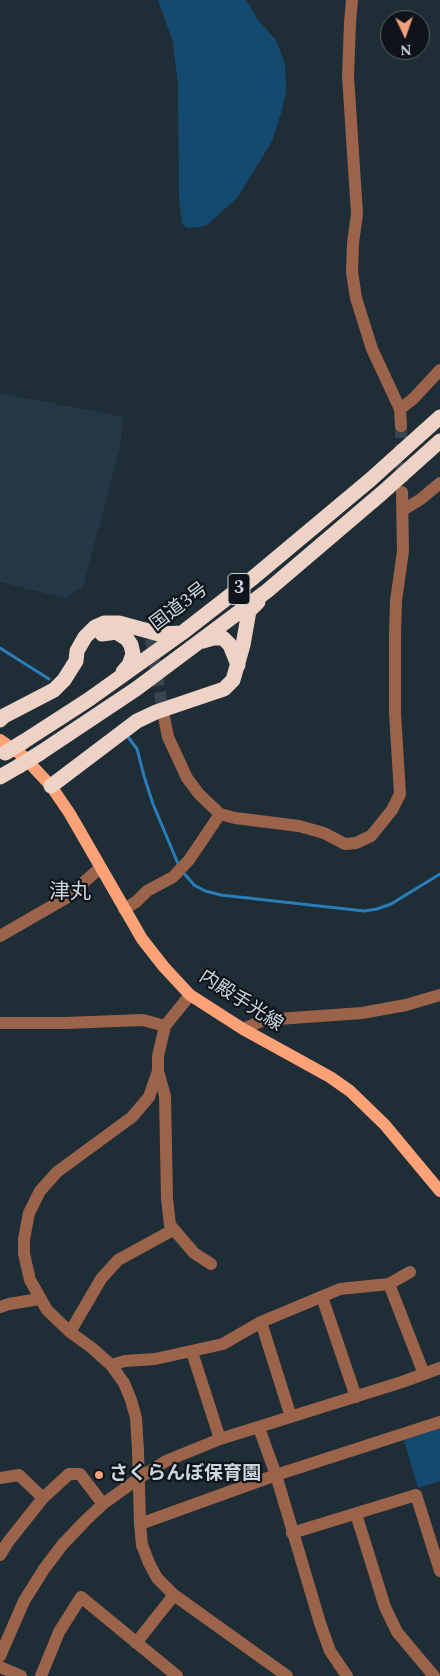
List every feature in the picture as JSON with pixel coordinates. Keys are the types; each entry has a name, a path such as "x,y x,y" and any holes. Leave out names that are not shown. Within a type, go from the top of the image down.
{"highway":[{"name":"国道3号","path":"2,750 23,742 182,633 254,577 370,480 440,417"},
{"name":"国道3号","path":"0,777 40,753 136,689 267,591 440,442"},
{"path":"52,786 137,721 156,712 224,689 233,680 238,665 244,645 245,628 250,611 267,591"},
{"path":"76,661 77,651 85,637 95,627 104,623 118,623 159,634 182,633"},
{"path":"0,720 4,716 54,690 64,680 76,661 84,656 96,638 103,633 116,632 127,639 131,645 133,654 129,665 119,678"},
{"path":"198,643 213,638 223,638 230,645 238,665"}],"main road":[{"name":"内殿手光線","path":"2,750 23,756 52,786 142,939 164,968 190,996 243,1029 330,1077 350,1091 386,1125 440,1192"}],"street":[{"path":"352,0 348,76 357,214 352,272 356,298 372,349 400,409 400,426"},
{"path":"400,409 413,399 440,370"},
{"path":"402,510 421,499 440,483"},
{"path":"164,717 168,737 187,778 199,794 220,814 235,818 299,826 324,833 345,844 356,843 371,836 392,810 400,794 395,713 395,635 396,601 403,551 402,492"},
{"path":"124,909 136,902 147,891 173,877 189,860 220,814"},
{"path":"0,936 66,898 100,868"},
{"path":"243,1029 264,1020 362,1013 406,1005 440,995"},
{"path":"190,996 165,1026 158,1056 158,1071 165,1096 167,1198 170,1225 173,1230 194,1253 211,1264"},
{"path":"0,1023 143,1020 165,1026"},
{"path":"158,1071 149,1097 132,1117 56,1172 40,1191 29,1213 24,1239 24,1254 30,1280 39,1299 47,1310 70,1332 111,1365 124,1383 131,1400 136,1418 142,1545 157,1578 174,1595 287,1676"},
{"path":"70,1332 101,1279 118,1260 173,1230"},
{"path":"111,1365 124,1360 155,1359 223,1344 261,1322 340,1289 390,1284 410,1272"},
{"path":"390,1284 424,1374"},
{"path":"322,1297 356,1397"},
{"path":"0,1307 39,1299"},
{"path":"261,1322 291,1417"},
{"path":"192,1352 220,1439"},
{"path":"0,1656 24,1601 44,1569 63,1544 103,1504 139,1478 166,1461 220,1439 356,1397 440,1368"},
{"path":"140,1524 276,1475 440,1422"},
{"path":"259,1428 276,1475 292,1533 330,1651 347,1676"},
{"path":"0,1554 43,1498 69,1474 80,1474 103,1504"},
{"path":"0,1478 19,1475 43,1498"},
{"path":"292,1533 416,1495 440,1571"},
{"path":"356,1514 385,1607 397,1632 434,1676"},
{"path":"136,1643 174,1595"},
{"path":"41,1676 60,1632 81,1597 177,1676"},
{"path":"0,1667 21,1676"}],"shaded area":[{"path":"158,0 246,0 258,20 276,40 285,64 286,91 272,141 238,197 207,225 200,227 187,228 182,224 179,199 178,85 173,42"},
{"path":"0,393 123,417 120,447 83,587 65,598 0,582"},
{"path":"440,1427 440,1481 418,1488 404,1440"}],"waterway":[{"path":"0,648 49,679"},
{"path":"128,737 137,749 153,804 179,866"},
{"path":"182,871 194,885 205,891 221,895 364,911 391,904 440,874"}],"tunnel":[{"path":"401,426 402,482"},
{"path":"148,621 164,717"}],"place":[{"name":"さくらんぼ保育園","path":"99,1475"}],"district":[{"name":"津丸","path":"70,894"}]}
